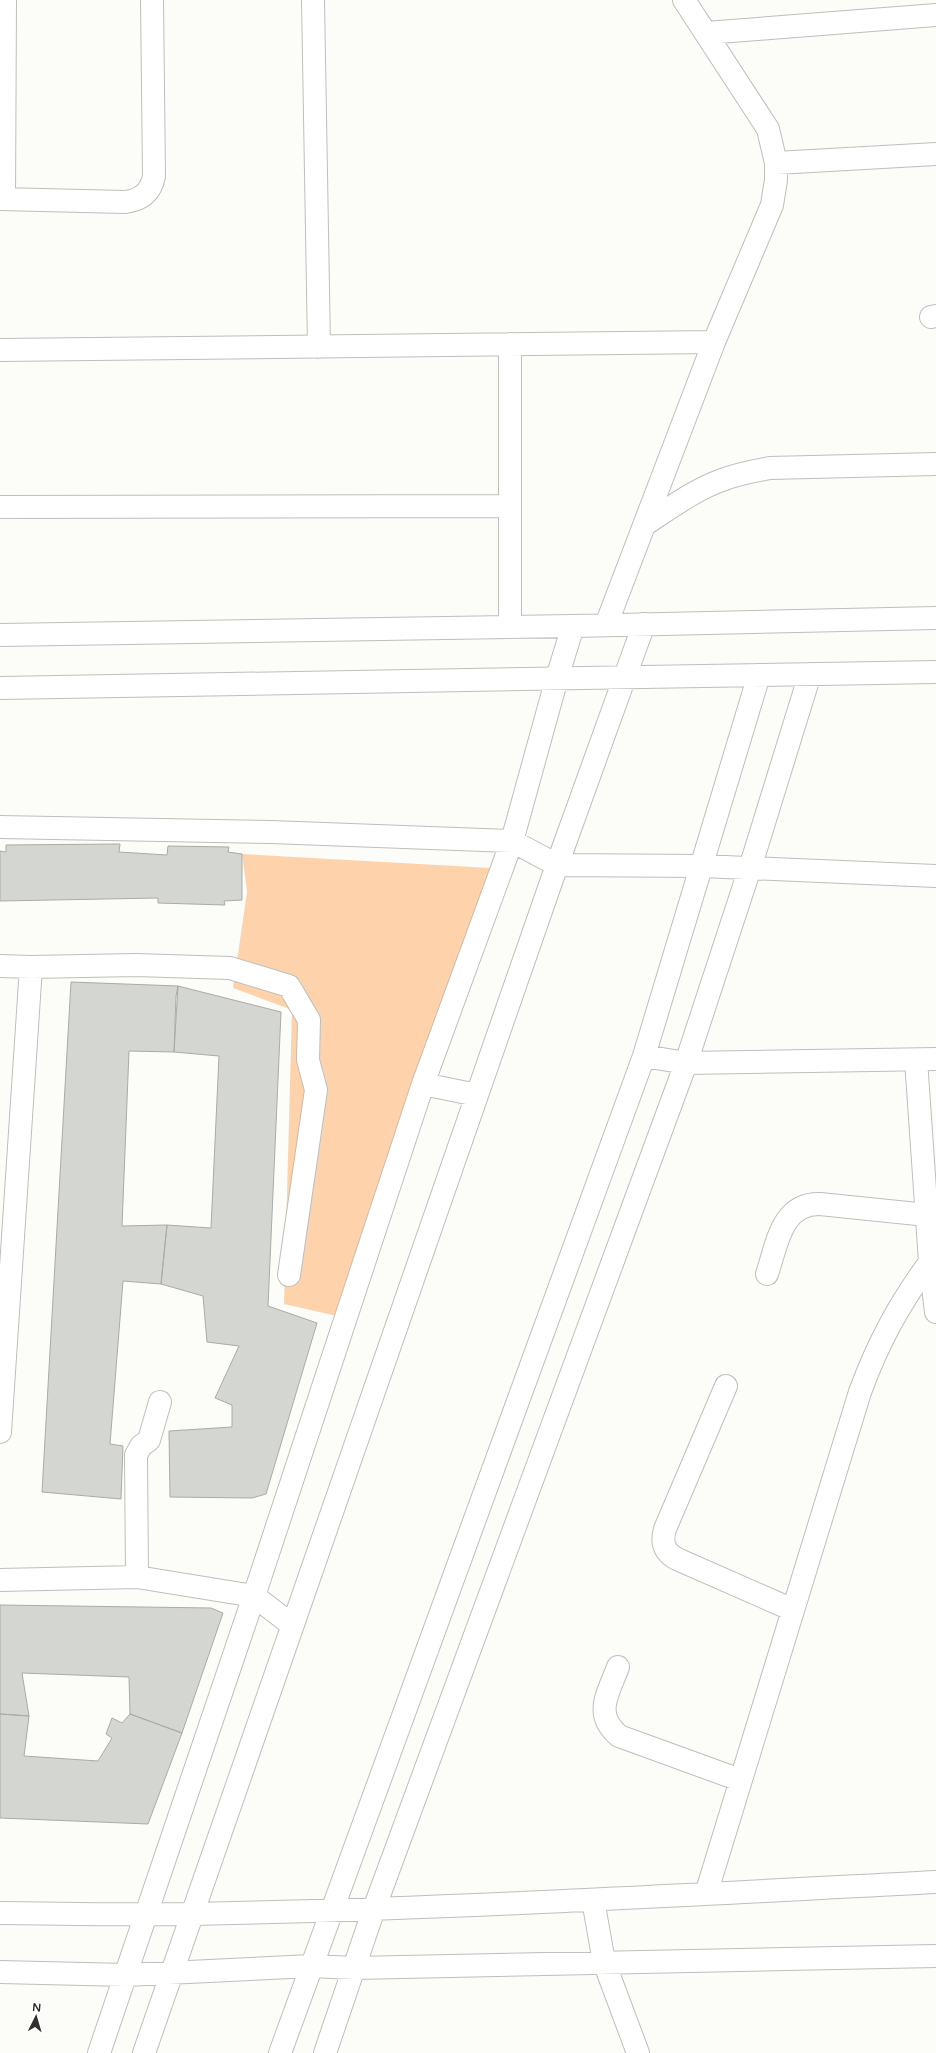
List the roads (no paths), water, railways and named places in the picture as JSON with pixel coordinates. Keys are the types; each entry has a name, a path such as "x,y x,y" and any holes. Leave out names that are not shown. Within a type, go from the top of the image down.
{"street":[{"path":"5,0 2,199 125,202 134,200 148,192 153,184 152,0"},
{"path":"313,0 319,347"},
{"path":"606,625 714,342 772,205 776,180 776,163 768,130 684,0"},
{"path":"706,32 936,15"},
{"path":"776,163 936,154"},
{"path":"0,350 714,342"},
{"path":"510,344 510,627"},
{"path":"644,525 698,490 721,480 745,473 770,468 936,464"},
{"path":"0,507 509,506"},
{"path":"0,635 573,626 936,618"},
{"path":"144,2053 557,865 644,624"},
{"path":"99,2053 254,1596 423,1084 512,841 573,626"},
{"path":"0,688 936,672"},
{"path":"325,2053 374,1909 686,1063 750,868 810,674"},
{"path":"280,2053 644,1056 759,675"},
{"path":"0,827 271,832 512,841 557,865 702,866 936,876"},
{"path":"0,966 31,967 136,965 230,968 289,986 309,1020 308,1060 316,1090 289,1274"},
{"path":"0,1432 31,967"},
{"path":"644,1056 686,1063 926,1059 931,1192 927,1215 930,1262 936,1312"},
{"path":"423,1084 477,1095"},
{"path":"767,1274 785,1221 793,1212 802,1206 820,1204 927,1215"},
{"path":"706,1894 740,1780 873,1357 897,1311 930,1262"},
{"path":"726,1386 665,1529 662,1538 664,1547 669,1555 677,1559 793,1610"},
{"path":"137,1577 136,1455 141,1446 149,1440 160,1402"},
{"path":"0,1580 137,1577 254,1596 292,1625"},
{"path":"618,1667 603,1708 604,1718 610,1728 619,1736 740,1780"},
{"path":"0,1913 192,1914 374,1909 592,1900 936,1882"},
{"path":"592,1900 604,1962 638,2053"},
{"path":"0,1972 126,1975 311,1966 355,1968 936,1956"}]}
